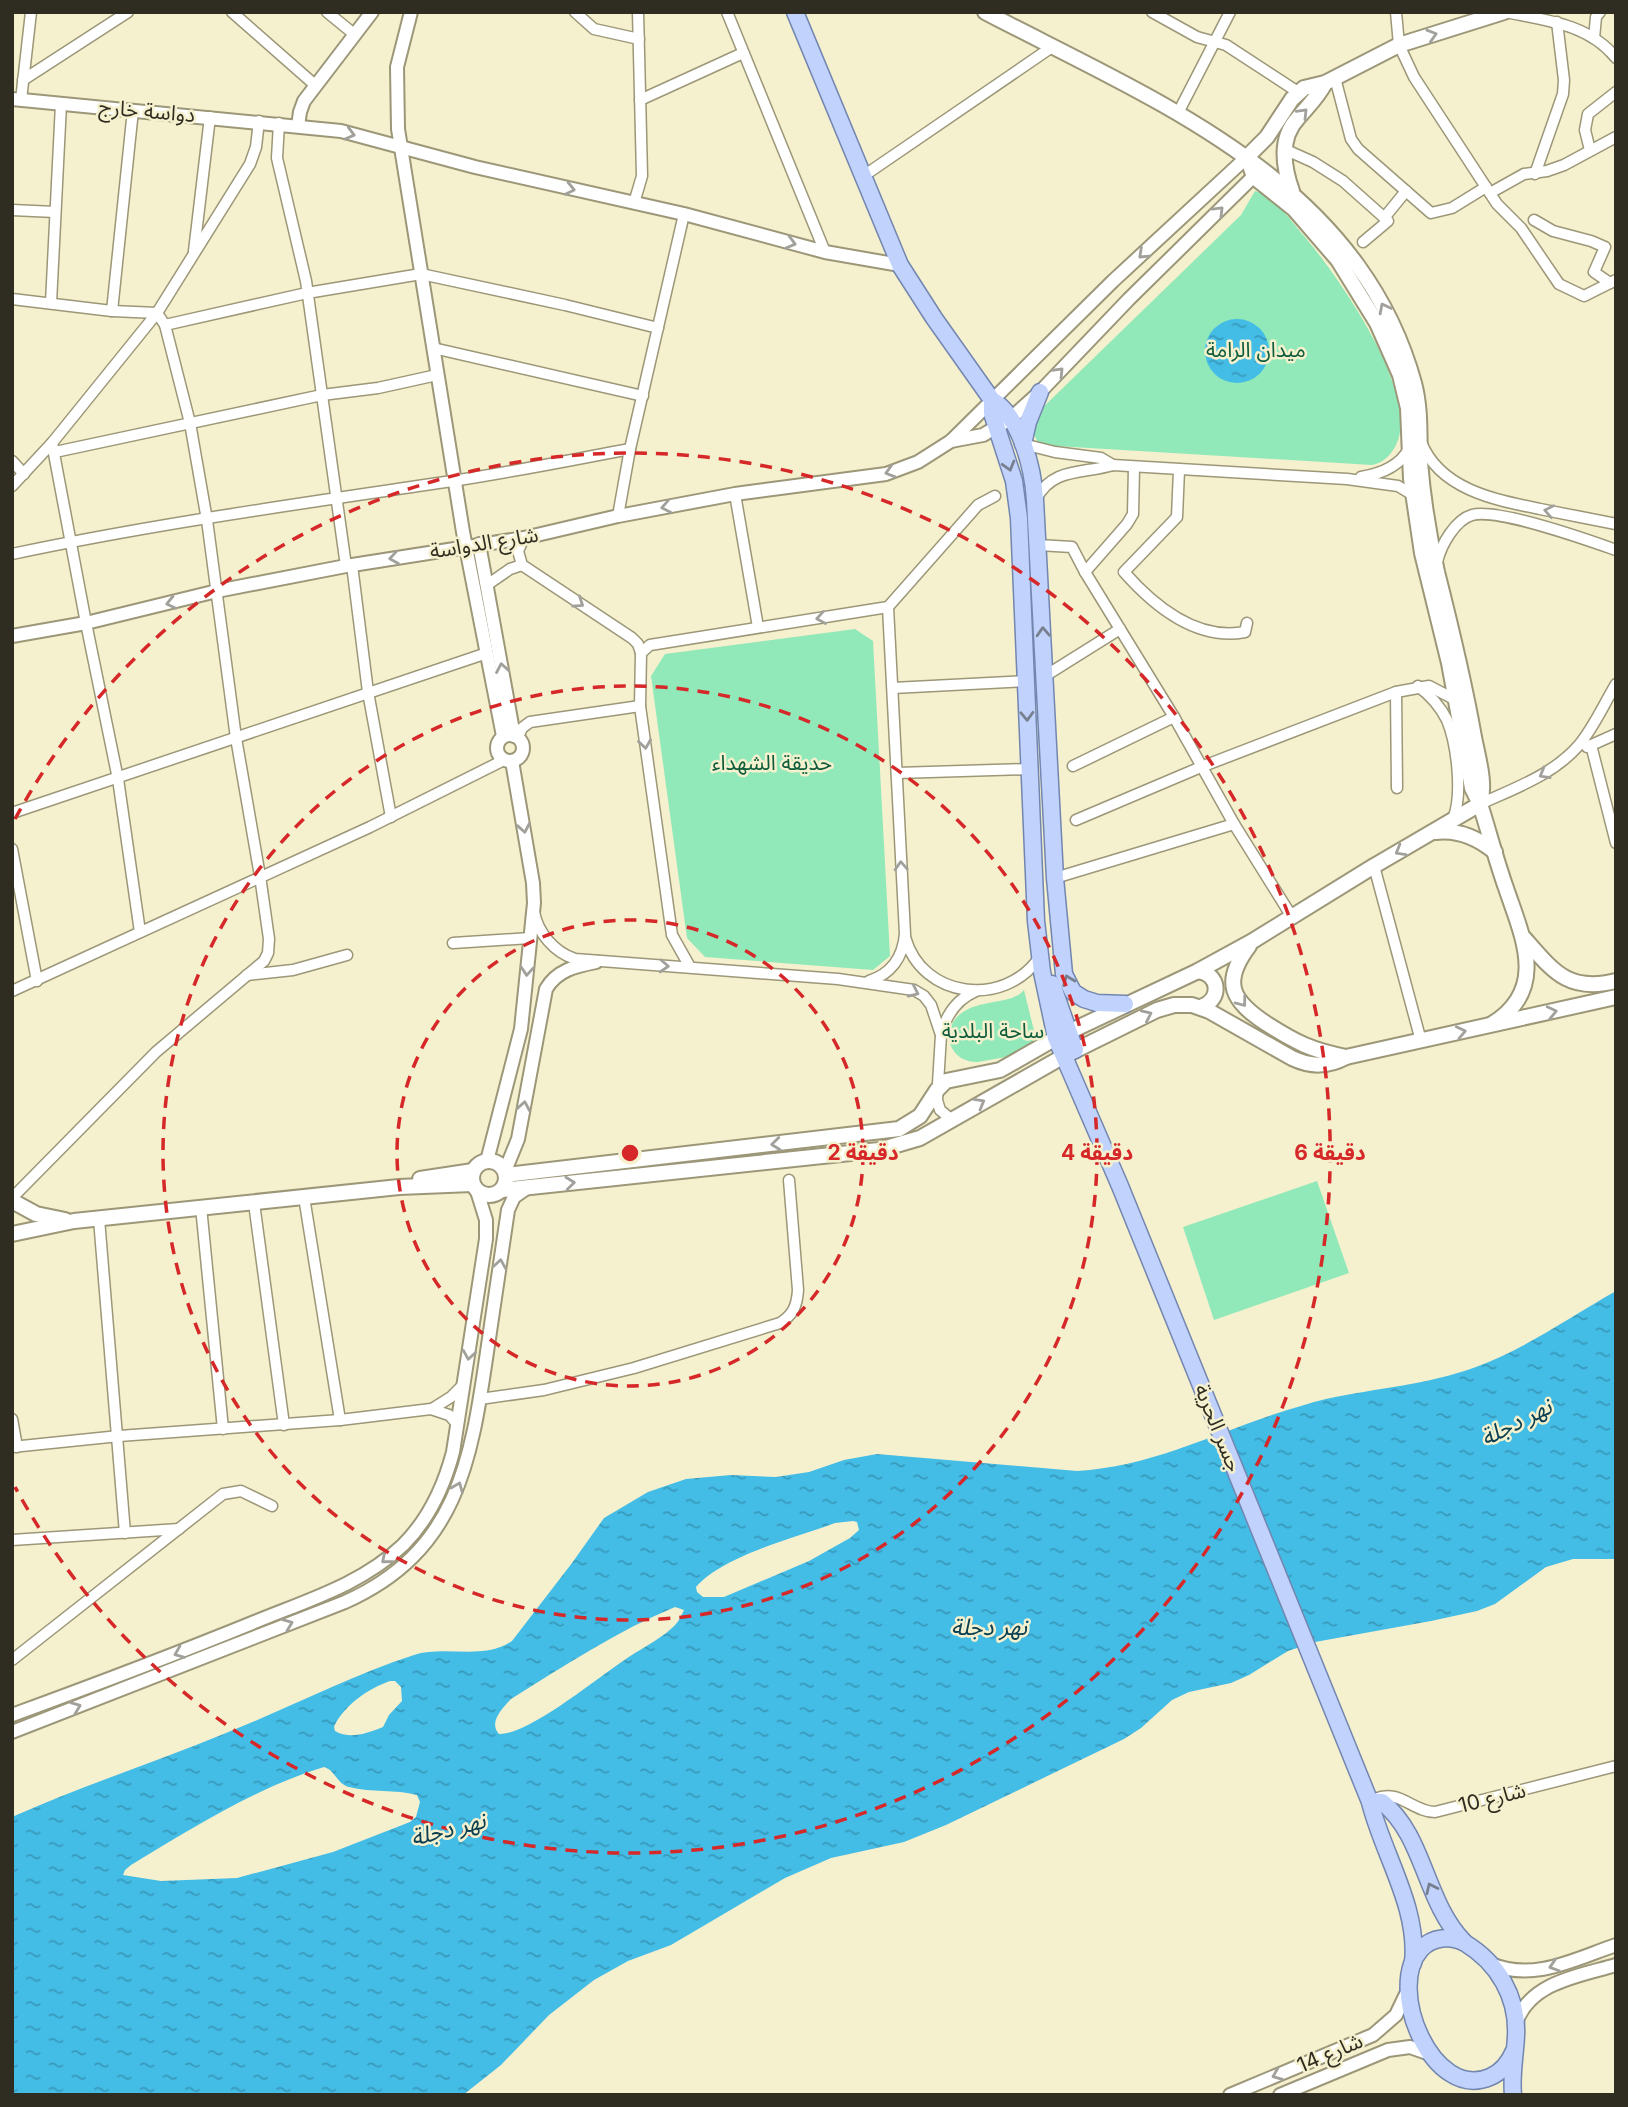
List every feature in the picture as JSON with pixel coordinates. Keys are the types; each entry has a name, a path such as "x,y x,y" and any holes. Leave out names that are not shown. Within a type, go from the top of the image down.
{"main road":[{"path":"795,12 900,265 934,318 992,400 999,405 1004,423 1018,503 1029,769 1041,965"},
{"path":"985,12 1178,113 1247,157 1317,233 1368,307 1389,348 1405,393 1438,573 1468,705 1482,783 1480,804"},
{"path":"1247,157 1267,137 1298,92 1309,85 1330,81 1399,45 1505,12"},
{"path":"1292,192 1284,149 1294,123 1330,81"},
{"path":"1258,172 1292,192 1338,238 1385,310 1414,383 1419,408 1413,495 1422,553 1456,700 1473,793 1480,804 1523,937 1528,962 1523,988 1509,1010 1488,1026"},
{"path":"1023,444 1031,412 1040,392"},
{"path":"1004,423 1023,444 1035,499 1055,878 1064,974 1069,986 1078,996 1090,1002 1125,1004"},
{"path":"505,1173 892,1131 920,1116 937,1090 952,1079 986,1075 1000,1070 1125,1004 1198,971 1292,918 1480,804"},
{"path":"1433,832 1450,831 1466,835 1495,852"},
{"path":"12,1234 74,1221 399,1187 410,1181 474,1182 490,1196 502,1190 888,1149 920,1138 1070,1053 1165,1007 1201,1007 1300,1062 1328,1064 1346,1057 1615,997 1613,982 1585,985 1567,980 1551,969 1523,937"},
{"path":"1251,942 1233,972 1234,990 1242,1005 1304,1047 1346,1057"},
{"name":"جسر الحرية","path":"1041,965 1051,982 1063,1035 1120,1186 1370,1802 1409,1914 1414,1943 1413,1963"},
{"path":"1198,971 1209,974 1216,984 1211,1002 1201,1007"},
{"path":"474,1182 479,1164 496,1162 505,1173 506,1183 502,1190"},
{"path":"12,1219 13,1198"},
{"path":"13,1198 36,1214 74,1221"},
{"path":"1370,1802 1382,1802 1402,1823 1443,1914 1467,1945"},
{"path":"1475,2095 1430,2053 1416,2028 1412,2014 1409,1987 1413,1963 1422,1948 1436,1940 1452,1938 1467,1945 1491,1964 1506,1986 1516,2024 1513,2095"},
{"path":"1455,2076 1465,2080 1486,2079 1504,2068 1514,2050"}],"street":[{"path":"17,99 23,80 32,12"},
{"path":"23,80 128,12"},
{"path":"232,12 315,85"},
{"path":"327,12 355,34"},
{"path":"298,126 300,112 315,85 372,12"},
{"path":"12,991 391,817 508,760 519,758 523,751 523,743 512,736 486,653 465,547 398,129 397,67 411,12"},
{"path":"575,12 594,29 639,39"},
{"path":"634,203 642,176 638,12"},
{"path":"727,12 825,252"},
{"path":"1152,12 1173,18 1213,43 1226,45 1298,92"},
{"path":"1178,113 1230,12"},
{"path":"1396,12 1399,45 1414,77 1497,204 1521,229 1559,284 1584,296 1613,282"},
{"path":"1505,12 1572,26 1594,38 1616,58"},
{"path":"1594,38 1596,18 1600,12"},
{"path":"1535,174 1563,94 1564,80 1557,22"},
{"path":"862,177 1052,47"},
{"path":"640,100 743,52"},
{"path":"1330,81 1351,139 1358,149 1432,213 1441,213 1524,174 1535,174 1564,165 1616,137"},
{"path":"1590,150 1585,130 1588,114 1616,92"},
{"name":"دواسة خارج","path":"17,99 341,131 401,148 684,214 825,252 900,265"},
{"path":"51,303 61,104"},
{"path":"112,311 133,110"},
{"path":"193,255 210,117"},
{"path":"12,486 54,448 157,313 250,164 256,147 259,121"},
{"path":"281,123 277,158 307,293 336,496 391,817"},
{"path":"1284,149 1343,181 1388,222 1363,242"},
{"name":"شارع الدواسة","path":"12,636 86,623 349,565 524,538 618,516 735,494 886,474 918,462 951,441 1113,281 1247,157"},
{"path":"1004,423 1040,392 1129,299 1258,172"},
{"path":"1384,218 1406,191"},
{"path":"12,211 55,212"},
{"path":"618,516 630,449 684,214"},
{"path":"1534,220 1553,231 1605,247 1594,272 1613,282"},
{"path":"165,325 307,293 421,274 658,328"},
{"path":"12,299 112,311 157,313"},
{"path":"13,1198 156,1052 264,961 268,953 269,939 236,738 207,520 190,424 165,325 157,313"},
{"path":"433,348 643,396"},
{"path":"54,448 438,375"},
{"name":"شارع الدواسة","path":"951,441 975,437 1004,423"},
{"path":"1348,479 1372,475 1392,467 1405,456 1415,440 1422,444 1434,463 1453,480 1475,493 1500,501 1616,524"},
{"path":"1023,444 1055,453 1101,458 1113,465"},
{"path":"54,448 118,779 140,932"},
{"path":"12,554 336,496 454,480 630,449"},
{"path":"12,461 24,474"},
{"path":"1035,499 1046,484 1068,472 1098,470 1113,465 1348,479 1398,486 1413,495"},
{"path":"1085,572 1133,514 1134,467"},
{"path":"1179,470 1177,517 1124,572 1152,601 1181,620 1230,635 1245,632 1247,623"},
{"path":"12,471 24,474"},
{"path":"735,494 758,627"},
{"path":"641,653 650,645 888,607 978,505 995,496"},
{"path":"1438,573 1439,554 1444,544 1457,526 1474,514 1495,514 1616,550"},
{"path":"524,538 518,551 522,565 638,644 641,653 640,706 672,935 691,967"},
{"path":"479,544 512,736"},
{"path":"1038,545 1072,547 1292,918"},
{"path":"487,584 510,569 522,565"},
{"path":"866,982 883,975 897,962 905,934 888,607"},
{"path":"1045,676 1120,629"},
{"path":"12,813 486,653"},
{"path":"893,688 1026,681"},
{"path":"1480,804 1543,775 1570,754 1592,726 1616,684"},
{"path":"1418,686 1438,705 1450,729 1459,792 1452,821"},
{"path":"1076,820 1201,766 1396,692 1418,686 1435,687 1456,700"},
{"path":"1396,692 1397,788"},
{"path":"640,706 530,722 497,748 508,760 533,883 538,924 553,947 569,957 596,962 691,967 908,988 919,993 931,1005 941,1035"},
{"path":"1073,766 1174,718"},
{"path":"1570,754 1616,734"},
{"path":"1591,745 1616,843"},
{"path":"897,774 1029,769"},
{"path":"1055,878 1234,824"},
{"path":"12,849 37,981"},
{"path":"1374,866 1421,1041"},
{"path":"487,1161 521,1028 534,903"},
{"path":"905,934 914,958 931,977 954,988 980,990"},
{"path":"453,943 530,938"},
{"path":"246,975 293,970 347,955"},
{"path":"505,1173 517,1139 546,989 560,973 596,962"},
{"path":"952,1119 940,1110 937,1100 943,1025 954,1007 970,994 1009,984 1034,966 1041,965"},
{"path":"480,1399 544,1390 634,1368 780,1323 790,1316 797,1302 798,1290 789,1180"},
{"path":"12,1715 148,1665 356,1580 404,1544 419,1526 441,1487 453,1452 480,1288 487,1227 474,1182"},
{"path":"12,1732 345,1602 383,1582 419,1551 433,1534 457,1492 469,1455 510,1204 519,1192 530,1187"},
{"path":"304,1197 340,1420"},
{"path":"254,1203 284,1425"},
{"path":"201,1207 223,1429"},
{"path":"99,1219 125,1533"},
{"path":"480,1288 496,1290"},
{"path":"12,1419 15,1447 119,1436 340,1420 431,1409 452,1397 464,1383"},
{"path":"431,1409 449,1415 458,1425"},
{"path":"453,1452 469,1455"},
{"path":"12,1660 216,1499 232,1491 249,1494 272,1506"},
{"path":"12,1541 180,1529"},
{"name":"شارع 10","path":"1370,1802 1381,1796 1398,1797 1424,1811 1435,1812 1616,1766"},
{"path":"1491,1964 1517,1972 1535,1971 1616,1945"},
{"path":"1516,2024 1526,2003 1543,1989 1616,1965"},
{"name":"شارع 14","path":"1230,2095 1373,2035 1396,2015 1409,1987"},
{"name":"شارع 14","path":"1280,2095 1395,2048 1410,2047 1430,2053"}],"green space":[{"name":"ميدان الرامة","path":"1255,191 1279,207 1313,247 1370,332 1386,364 1397,395 1401,422 1396,445 1389,455 1372,465 1039,445 1031,428 1033,417 1241,215"},
{"name":"حديقة الشهداء","path":"855,629 873,641 890,956 873,970 705,957 687,938 651,676 665,654"},
{"name":"ساحة البلدية","path":"1024,990 1039,1051 978,1062 961,1058 955,1053 949,1039 953,1023 958,1016 974,1007 1011,998"},
{"path":"1317,1181 1349,1273 1214,1320 1183,1227"}],"water":[{"path":"1231,319 1243,319 1260,328 1267,339 1267,363 1260,374 1243,383 1231,383 1219,378 1210,369 1205,357 1205,345 1210,333 1219,324"},
{"name":"نهر دجلة","path":"1616,1291 1616,1559 1573,1559 1546,1567 1495,1604 1477,1611 1315,1642 1288,1651 1231,1683 1189,1692 1172,1700 1141,1728 1124,1739 946,1825 904,1842 831,1858 785,1878 671,1945 628,1961 594,1980 549,2015 501,2065 463,2095 12,2095 12,1817 226,1733 390,1663 426,1652 477,1652 501,1647 512,1641 604,1518 648,1492 686,1479 731,1475 776,1477 809,1472 844,1460 877,1454 1077,1471 1129,1464 1313,1402 1420,1382 1476,1367 1530,1342","holes":["857,1522 859,1530 809,1561 724,1597 703,1597 697,1592 696,1587 724,1566 781,1541 835,1523","675,1607 684,1610 666,1633 562,1705 527,1726 499,1734 496,1720 511,1699 632,1627","395,1681 401,1687 402,1701 389,1715 383,1727 353,1735 335,1731 338,1719 350,1705 382,1684","324,1767 349,1787 417,1795 420,1802 416,1817 410,1822 333,1852 237,1878 161,1881 123,1875 131,1865 201,1823 249,1797"]}]}
